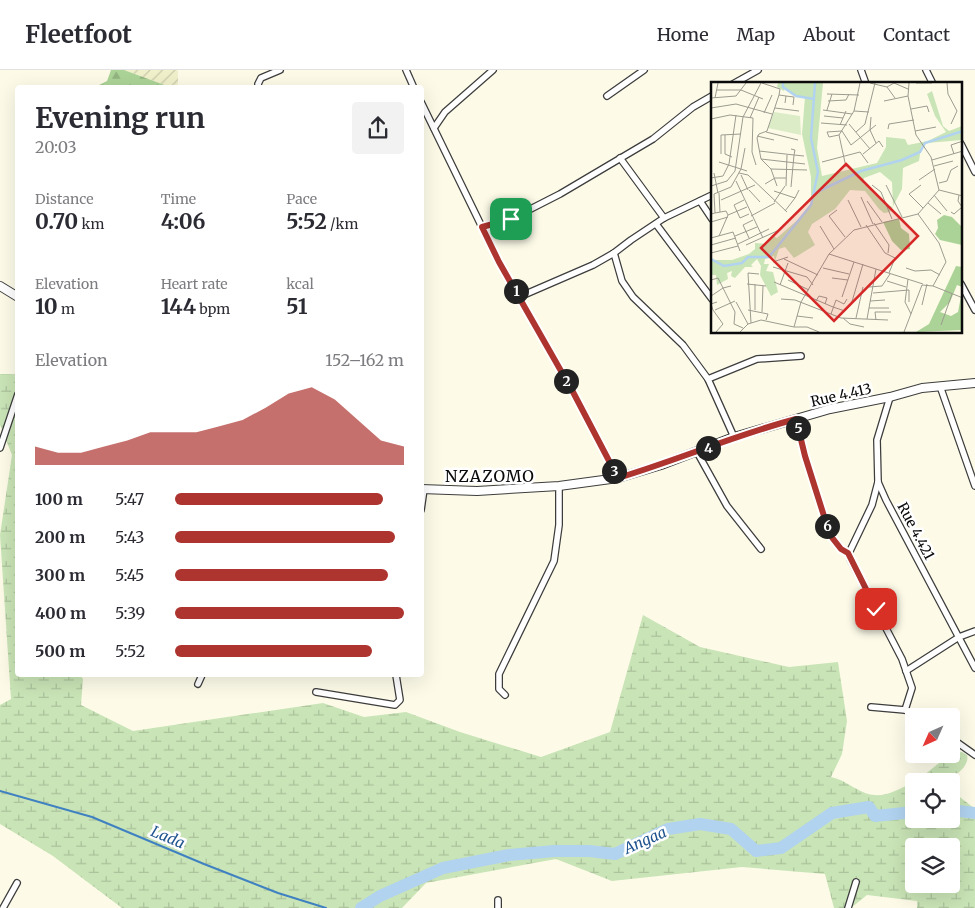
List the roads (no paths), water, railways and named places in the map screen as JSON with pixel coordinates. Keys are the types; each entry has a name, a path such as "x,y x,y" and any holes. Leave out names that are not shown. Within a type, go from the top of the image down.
{"street":[{"path":"258,85 261,78 280,70"},
{"path":"406,70 413,85"},
{"path":"434,128 445,112 493,70"},
{"path":"607,96 644,70"},
{"path":"737,82 758,70"},
{"path":"861,70 865,82"},
{"path":"926,70 932,82"},
{"path":"482,227 511,219 560,194 653,139 711,97"},
{"path":"424,108 482,227 618,478"},
{"path":"962,146 975,172"},
{"path":"620,158 664,218"},
{"path":"519,297 593,266 614,254 664,218 711,195"},
{"path":"700,201 711,218"},
{"path":"656,224 711,298"},
{"path":"614,254 622,280 633,297 683,345 708,379 734,437"},
{"path":"0,286 15,295"},
{"path":"962,287 975,310"},
{"path":"708,379 757,359 801,356"},
{"name":"Rue 4.413","path":"424,489 477,491 559,486 618,478 697,452 734,437 830,409 890,397 922,388 975,383"},
{"path":"940,386 975,486"},
{"name":"Rue 4.421","path":"890,397 876,440 878,482 975,668"},
{"path":"0,448 15,403"},
{"path":"796,419 805,456 830,535 841,549 848,553 902,659 912,688 904,710 871,707"},
{"path":"697,452 727,506 761,549"},
{"path":"848,553 872,505 878,482"},
{"path":"505,695 499,689 499,674 554,561 559,526 559,486"},
{"path":"906,671 959,637 975,631"},
{"path":"198,684 201,677"},
{"path":"316,692 395,705 400,700 396,677"},
{"path":"960,744 975,755"},
{"path":"848,908 856,882"},
{"path":"3,908 17,883"},
{"path":"498,900 498,908"}],"waterway":[{"name":"Lada","path":"0,791 92,817 278,893 326,908"},
{"name":"Angaa","path":"361,908 380,896 443,868 509,855 555,851 589,851 615,854 668,829 700,824 731,829 756,851 781,848 832,813 869,807 875,816 905,813"},
{"name":"Angaa","path":"960,811 975,813"}],"district":[{"name":"NZAZOMO","path":"490,476"}]}
